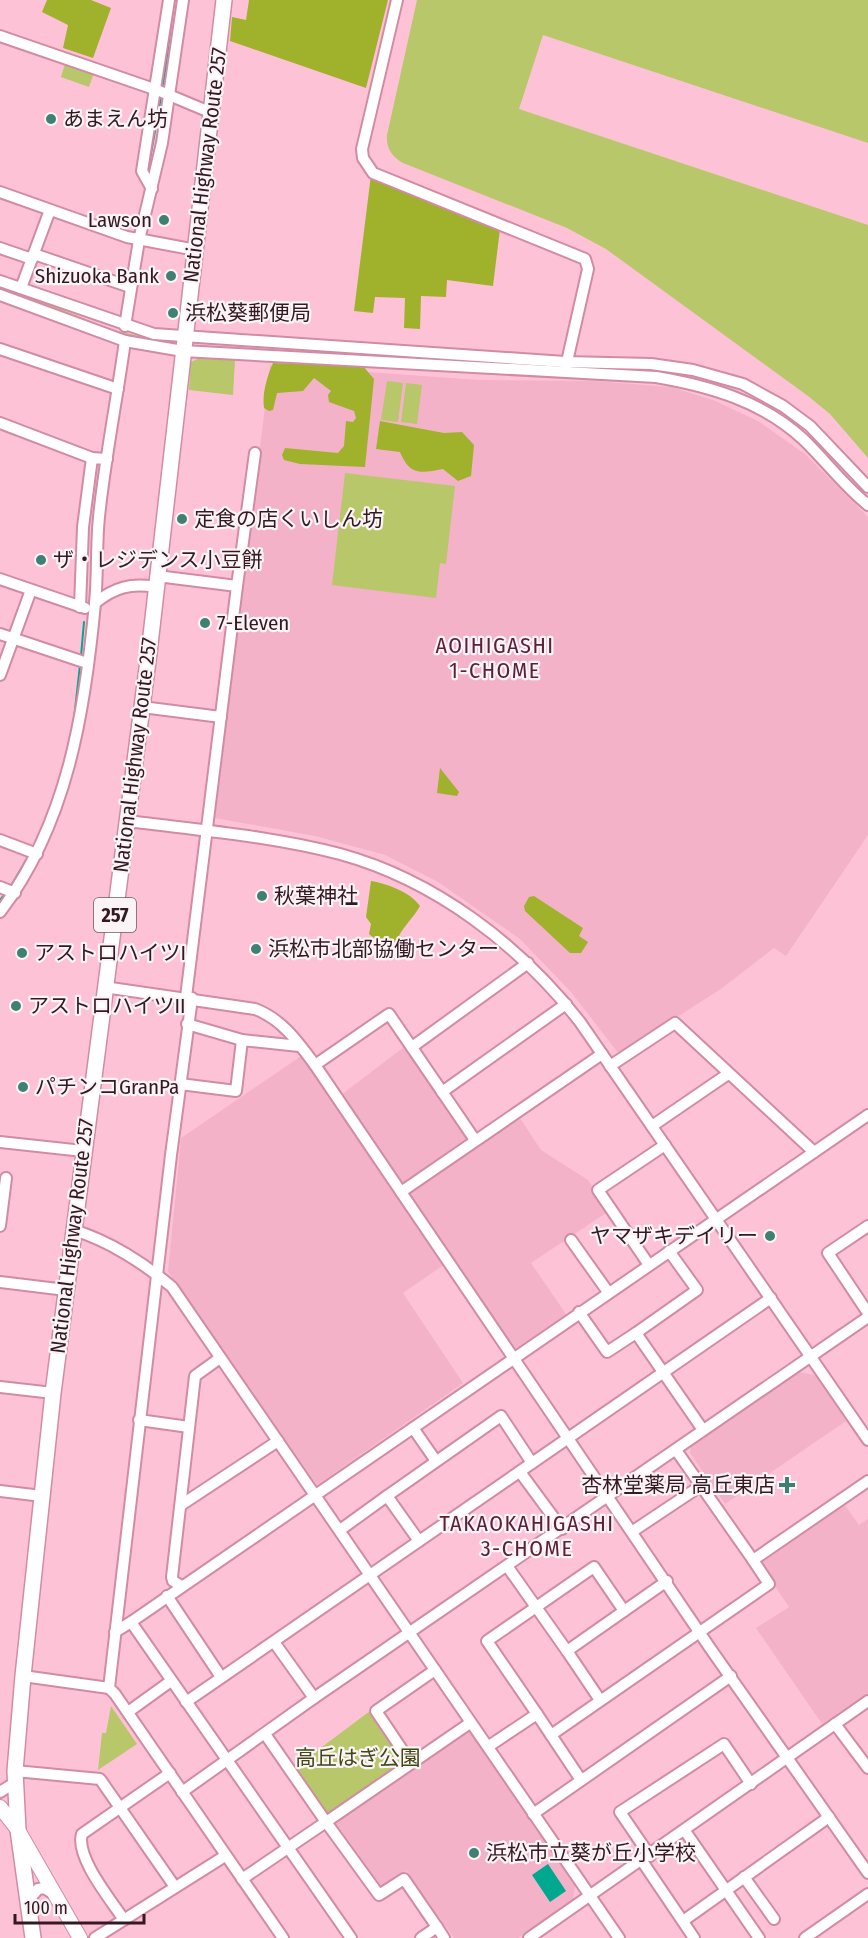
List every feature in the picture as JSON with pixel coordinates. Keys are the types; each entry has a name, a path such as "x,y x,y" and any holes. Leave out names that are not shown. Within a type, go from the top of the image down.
{"highway":[{"name":"National Highway Route 257","path":"33,1938 18,1830 15,1777 23,1676 82,1151 128,821 224,0"}],"main road":[{"path":"2,1813 18,1830 80,1938"}],"street":[{"path":"152,189 142,171 157,90 169,0"},
{"path":"125,326 139,240 152,189 170,96 183,0"},
{"path":"397,0 362,149 363,158 373,173 585,260 588,269 567,367"},
{"path":"0,36 157,90 212,113"},
{"path":"0,192 139,240 196,249"},
{"path":"21,288 50,210"},
{"path":"0,248 33,256 130,287"},
{"path":"0,281 125,326 184,344"},
{"path":"0,295 125,341 567,367 656,377 695,384 740,399 786,425 868,505"},
{"path":"0,912 8,890 33,852 46,838 73,750 82,661 94,607 99,518 125,341"},
{"path":"0,349 118,389"},
{"path":"567,367 651,364 693,370 742,384 783,406 810,426 868,487"},
{"path":"0,423 92,458 107,459"},
{"path":"109,1688 187,1024 207,831 255,453"},
{"path":"80,607 83,527 92,458"},
{"path":"0,579 80,607 94,607 108,593 123,586 156,581 237,586"},
{"path":"1,667 30,590"},
{"path":"0,634 82,661"},
{"path":"142,707 221,717"},
{"path":"128,821 296,844 342,855 387,871 450,904 481,925 528,963 566,1004 602,1054 868,1440"},
{"path":"0,840 33,852"},
{"path":"412,1047 528,963"},
{"path":"104,987 255,1009 272,1015 284,1025 315,1065 667,1581 698,1631 868,1873"},
{"path":"442,1092 566,1004"},
{"path":"315,1065 388,1014 475,1140"},
{"path":"610,1066 675,1023 814,1152"},
{"path":"187,1024 242,1040 299,1046"},
{"path":"180,1084 236,1091 242,1040"},
{"path":"401,1192 602,1054"},
{"path":"652,1126 728,1074"},
{"path":"115,1632 868,1116"},
{"path":"0,1142 82,1151"},
{"path":"649,1264 598,1190 665,1144"},
{"path":"0,1226 6,1178"},
{"path":"868,1226 828,1253 868,1313"},
{"path":"73,1230 86,1234 158,1275 172,1287 619,1938"},
{"path":"572,1240 608,1292"},
{"path":"579,1312 607,1352 636,1333 697,1290 669,1251"},
{"path":"0,1282 66,1290"},
{"path":"186,1702 771,1298"},
{"path":"182,1792 314,1698 868,1317"},
{"path":"636,1333 704,1430"},
{"path":"182,1586 173,1581 172,1577 195,1376 220,1358"},
{"path":"0,1387 53,1393"},
{"path":"340,1530 501,1416 532,1463"},
{"path":"139,1420 189,1427"},
{"path":"413,1428 436,1461"},
{"path":"181,1505 278,1441"},
{"path":"551,1735 769,1584 699,1487 676,1450"},
{"path":"520,1472 562,1529"},
{"path":"753,1560 868,1481"},
{"path":"633,1531 699,1487"},
{"path":"0,1491 42,1496"},
{"path":"387,1496 419,1540"},
{"path":"507,1566 600,1700"},
{"path":"581,1780 487,1641 594,1567 624,1611"},
{"path":"567,1651 667,1581"},
{"path":"167,1596 221,1677"},
{"path":"131,1622 351,1938"},
{"path":"274,1642 314,1698"},
{"path":"411,1762 376,1711 435,1670"},
{"path":"23,1676 109,1688 128,1712 283,1938"},
{"path":"533,1814 730,1676"},
{"path":"128,1712 171,1681"},
{"path":"529,1938 868,1701"},
{"path":"489,1746 537,1714"},
{"path":"242,1879 470,1723"},
{"path":"835,1724 868,1768"},
{"path":"265,1734 379,1895 404,1879 444,1938"},
{"path":"694,1938 620,1812 724,1744 751,1784"},
{"path":"124,1920 86,1860 80,1843 84,1832 170,1773"},
{"path":"0,1792 15,1777 96,1777 102,1780 175,1887"},
{"path":"683,1921 829,1816"},
{"path":"685,1831 759,1938"},
{"path":"95,1938 108,1935 124,1920 225,1856"},
{"path":"744,1877 774,1918"},
{"path":"28,1901 38,1889 44,1888 56,1896"},
{"path":"805,1938 868,1894"},
{"path":"421,1938 437,1927"}],"shaded area":[{"path":"47,0 91,0 111,8 93,58 63,48 68,25 42,12"},
{"path":"249,0 388,0 366,88 230,41 232,17 246,20"},
{"path":"371,175 500,229 493,286 447,280 446,297 421,296 420,329 404,328 405,298 375,297 373,313 354,311"},
{"path":"273,363 363,366 374,379 365,467 300,464 284,460 282,455 285,448 338,453 344,446 346,421 353,422 356,418 354,411 329,402 328,395 331,391 314,378 303,391 277,393 273,410 269,411 264,408 266,385"},
{"path":"270,365 479,380 595,381 671,387 713,400 758,421 805,454 868,517 868,835 786,956 774,948 721,989 619,1054 571,992 520,939 438,882 385,855 315,836 215,818"},
{"path":"380,421 444,433 462,432 474,445 471,476 458,481 443,469 417,471 408,465 400,452 376,449"},
{"path":"440,768 459,792 457,796 437,793"},
{"path":"371,881 398,889 420,906 396,942 382,942 369,934 371,924 366,917"},
{"path":"534,896 583,928 579,936 588,942 581,953 570,953 525,911 524,906 529,897"},
{"path":"404,1047 470,1140 403,1186 341,1095"},
{"path":"304,1054 445,1264 403,1293 463,1383 317,1485 168,1272 181,1138"},
{"path":"518,1115 541,1150 588,1180 609,1211 531,1263 568,1317 515,1351 407,1194"},
{"path":"799,1372 815,1375 846,1421 725,1504 690,1453 691,1445"},
{"path":"844,1504 859,1525 868,1519 868,1693 822,1724 756,1628 789,1607 762,1567 763,1561"},
{"path":"470,1731 575,1886 573,1900 518,1938 454,1938 406,1871 380,1889 330,1822"},
{"path":"548,1864 566,1891 550,1902 532,1875"}],"green space":[{"path":"417,0 868,0 868,143 543,35 519,109 868,225 868,458 830,414 808,396 606,249 567,228 403,163 396,158 389,148 387,135"},
{"path":"65,64 94,73 89,87 61,77"},
{"path":"0,285 113,330 165,342 164,345 134,339 0,291"},
{"path":"202,357 235,360 233,395 189,390 191,362"},
{"path":"387,381 403,383 398,422 381,420"},
{"path":"406,383 422,385 417,424 401,422"},
{"path":"345,473 455,486 446,564 440,563 436,598 332,585"},
{"path":"111,1706 137,1744 98,1770 102,1733 106,1733"},
{"name":"高丘はぎ公園","path":"370,1711 403,1758 401,1765 329,1814 324,1812 294,1768"}],"waterway":[{"path":"163,88 174,0"},
{"path":"148,170 161,97"},
{"path":"81,656 84,622"},
{"path":"74,719 80,665"},
{"path":"62,771 66,757"},
{"path":"32,850 42,828"},
{"path":"11,886 29,855"},
{"path":"0,900 6,893"}],"place":[{"name":"あまえん坊","path":"51,119"},
{"name":"Lawson","path":"164,220"},
{"name":"Shizuoka Bank","path":"171,276"},
{"name":"浜松葵郵便局","path":"173,313"},
{"name":"定食の店くいしん坊","path":"182,519"},
{"name":"ザ・レジデンス小豆餅","path":"41,560"},
{"name":"7-Eleven","path":"205,623"},
{"name":"秋葉神社","path":"262,896"},
{"name":"浜松市北部協働センター","path":"256,949"},
{"name":"アストロハイツI","path":"22,953"},
{"name":"アストロハイツII","path":"16,1006"},
{"name":"パチンコGranPa","path":"23,1087"},
{"name":"ヤマザキデイリー","path":"770,1236"},
{"name":"杏林堂薬局 高丘東店","path":"787,1485"},
{"name":"浜松市立葵が丘小学校","path":"474,1853"}],"district":[{"name":"AOIHIGASHI 1-CHOME","path":"495,658"},
{"name":"TAKAOKAHIGASHI 3-CHOME","path":"527,1536"}]}
